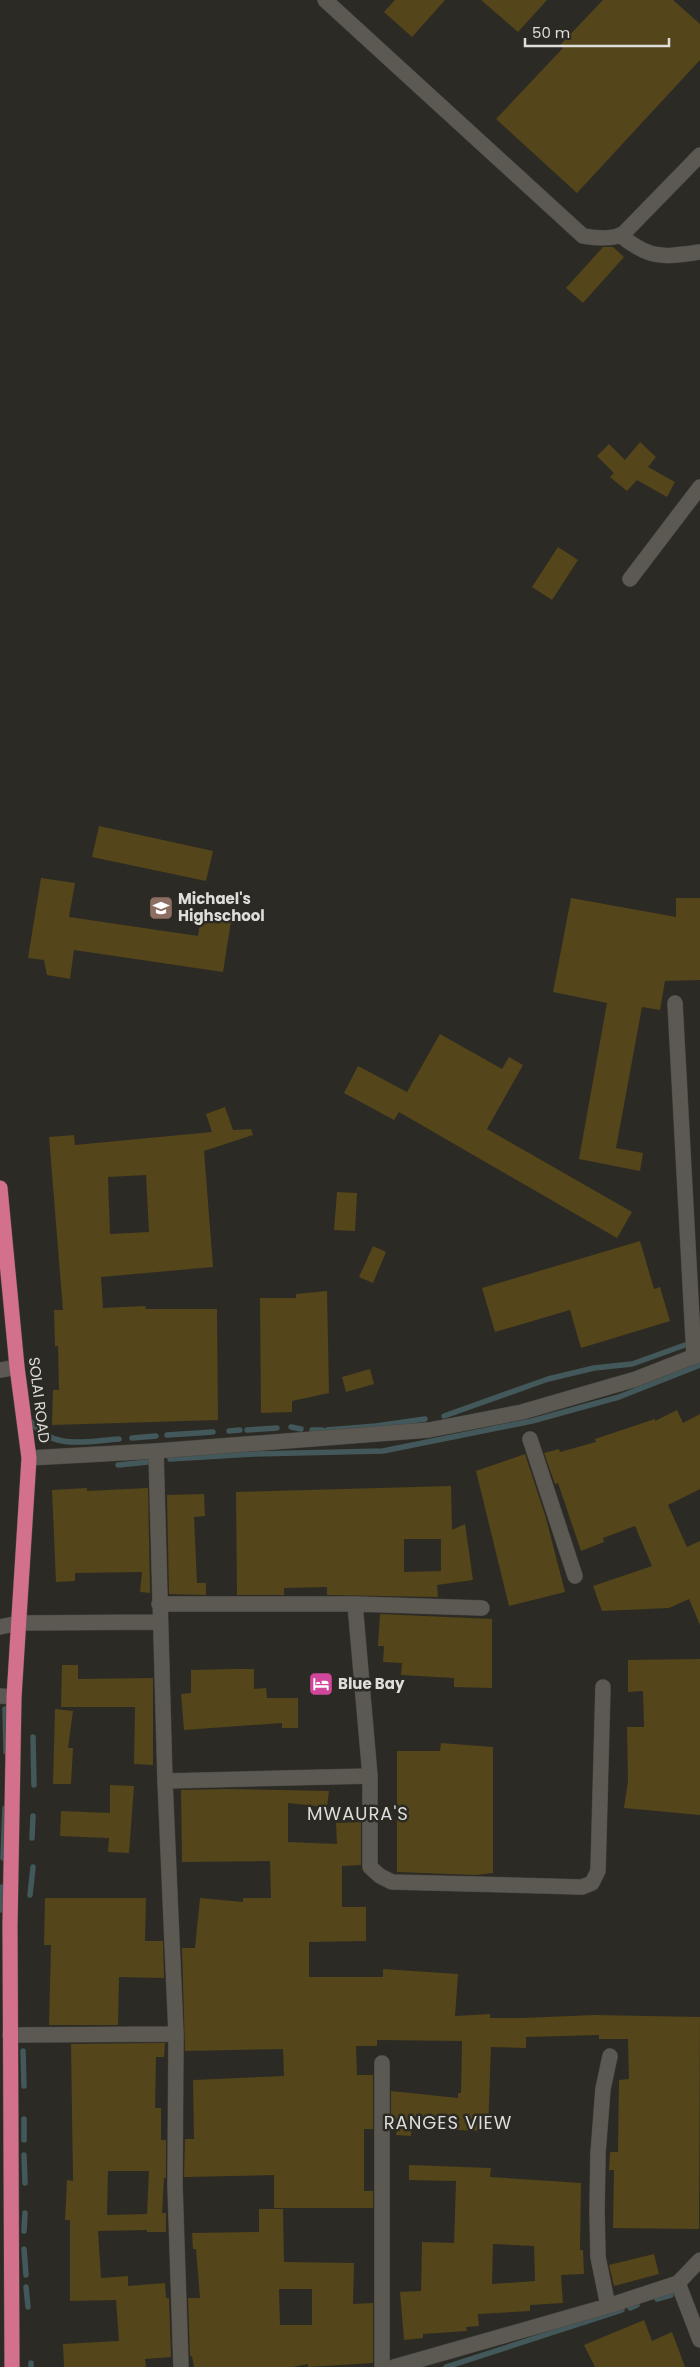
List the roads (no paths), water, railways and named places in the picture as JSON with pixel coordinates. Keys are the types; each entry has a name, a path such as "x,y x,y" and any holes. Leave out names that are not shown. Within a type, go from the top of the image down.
{"highway":[{"name":"SOLAI ROAD","path":"0,1188 17,1367 29,1458 19,1623 7,1696 12,2367"}],"street":[{"path":"325,0 583,236 594,238 620,236 639,250 654,256 673,256 700,252"},
{"path":"620,236 700,155"},
{"path":"630,579 700,487"},
{"path":"29,1458 156,1451 429,1430 522,1412 636,1379 697,1355 675,1003"},
{"path":"0,1370 17,1367"},
{"path":"530,1440 575,1576"},
{"path":"156,1451 165,1781 176,2034 175,2185 181,2367"},
{"path":"159,1604 355,1604 482,1608"},
{"path":"355,1604 370,1776 370,1867 392,1882 582,1887 592,1883 598,1871 603,1687"},
{"path":"0,1628 19,1623 160,1622"},
{"path":"165,1781 370,1776"},
{"path":"10,2035 176,2034"},
{"path":"608,2306 598,2257 597,2210 598,2153 603,2089 610,2056"},
{"path":"382,2063 382,2367"},
{"path":"394,2367 608,2306 678,2283 700,2260"},
{"path":"678,2283 700,2340"}],"waterway":[{"path":"444,1416 548,1379 594,1368 632,1364 685,1345"},
{"path":"170,1459 253,1454 383,1451 532,1421 619,1397 700,1365"},
{"path":"327,1430 425,1419"},
{"path":"31,1422 40,1431 61,1441 83,1442 119,1439"},
{"path":"291,1427 301,1429"},
{"path":"247,1430 277,1428"},
{"path":"229,1431 240,1430"},
{"path":"312,1430 322,1430"},
{"path":"167,1435 213,1432"},
{"path":"132,1438 156,1436"},
{"path":"118,1465 148,1462"},
{"path":"5,1709 6,1752"},
{"path":"33,1737 34,1785"},
{"path":"3,1858 5,1808"},
{"path":"32,1838 33,1816"},
{"path":"30,1895 33,1867"},
{"path":"0,1910 2,1887"},
{"path":"23,2051 24,2086"},
{"path":"24,2119 24,2140"},
{"path":"24,2155 25,2183"},
{"path":"24,2231 25,2213"},
{"path":"24,2249 26,2275"},
{"path":"26,2287 28,2307"},
{"path":"657,2299 671,2295"},
{"path":"630,2308 637,2305"},
{"path":"446,2367 622,2310"}],"place":[{"name":"Michael's Highschool","path":"161,908"},
{"name":"Blue Bay","path":"321,1684"}],"district":[{"name":"MWAURA'S","path":"358,1814"},
{"name":"RANGES VIEW","path":"448,2123"}]}
